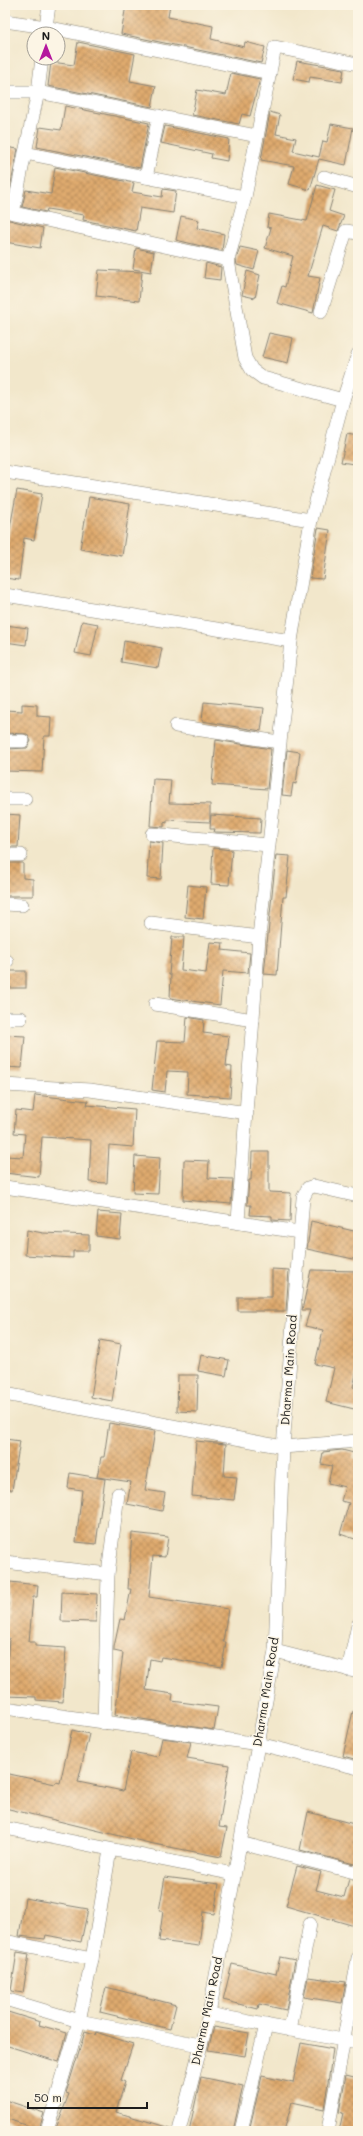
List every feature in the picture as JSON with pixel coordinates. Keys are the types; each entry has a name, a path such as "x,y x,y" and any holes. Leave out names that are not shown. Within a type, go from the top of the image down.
{"street":[{"path":"46,26 49,5"},
{"path":"5,21 26,26"},
{"path":"66,35 270,73"},
{"path":"343,400 263,378 252,370 244,358 228,260 244,196 276,47 358,64"},
{"path":"41,66 38,92 26,153 9,212 228,260"},
{"path":"5,92 38,92 257,136"},
{"path":"146,177 159,116"},
{"path":"26,153 244,196"},
{"path":"324,177 358,186"},
{"path":"321,312 346,231 358,233"},
{"path":"238,1221 259,937 291,641 311,520 343,400 358,354"},
{"path":"5,472 311,520"},
{"path":"5,595 291,641"},
{"path":"176,726 279,742"},
{"path":"5,741 23,741"},
{"path":"5,799 25,799"},
{"path":"152,834 268,845"},
{"path":"5,855 21,856"},
{"path":"5,904 22,905"},
{"path":"151,924 259,937"},
{"path":"155,1004 253,1020"},
{"path":"5,1018 21,1018"},
{"path":"5,1085 90,1090 247,1113"},
{"path":"5,1187 238,1221 299,1232"},
{"name":"Dharma Main Road","path":"179,2131 208,2014 275,1651 283,1447 299,1232 305,1193 308,1188 320,1187 358,1196"},
{"path":"5,1394 283,1447 358,1441"},
{"path":"104,1723 108,1574 118,1494"},
{"path":"5,1562 108,1574"},
{"path":"275,1651 353,1671 358,1625"},
{"path":"5,1708 259,1744 358,1768"},
{"path":"5,1828 234,1874"},
{"path":"240,1843 358,1873"},
{"path":"47,2131 79,2021 92,1959 110,1850"},
{"path":"290,2030 310,1924"},
{"path":"5,1941 92,1959"},
{"path":"328,2131 358,1958"},
{"path":"5,2000 79,2021 200,2045"},
{"path":"208,2014 358,2043"},
{"path":"241,2131 266,2025"}],"building":[{"path":"126,5 170,5 168,17 213,26 211,39 244,47 245,42 265,47 261,63 121,34"},
{"path":"78,42 135,54 130,81 156,86 152,107 48,86 50,66 66,66 66,64 74,65"},
{"path":"297,61 344,69 342,82 310,77 309,82 293,79"},
{"path":"231,73 260,79 250,116 242,114 239,124 192,115 197,90 226,95"},
{"path":"65,106 149,123 140,168 37,147 40,127 61,130"},
{"path":"270,112 280,115 276,134 296,138 293,151 319,157 323,141 327,142 331,124 353,128 346,165 319,159 310,190 289,184 294,166 261,160"},
{"path":"165,126 229,139 227,161 211,158 212,154 161,143"},
{"path":"5,147 18,149 7,203 5,203"},
{"path":"55,167 134,183 132,192 162,197 163,189 176,191 173,213 140,208 136,231 83,220 84,215 47,209 46,212 22,207 26,190 51,194"},
{"path":"317,185 335,190 329,211 344,216 338,231 323,226 308,276 320,278 313,313 277,303 282,286 285,287 293,256 265,248 271,228 267,227 269,214 307,221"},
{"path":"181,216 199,220 197,228 224,234 222,251 176,240"},
{"path":"5,219 43,228 40,248 5,242"},
{"path":"240,247 259,251 254,270 237,265 236,260"},
{"path":"136,248 154,252 151,272 133,269"},
{"path":"206,263 221,267 220,280 204,278"},
{"path":"99,270 142,272 139,301 96,296"},
{"path":"247,271 260,275 255,298 242,295"},
{"path":"269,333 293,338 288,363 262,357"},
{"path":"347,434 358,436 354,464 341,462"},
{"path":"17,490 42,494 34,540 24,538 19,580 5,578 5,544 7,544"},
{"path":"89,497 130,504 122,556 80,549"},
{"path":"318,528 330,530 323,579 310,578"},
{"path":"82,621 98,624 91,656 75,653"},
{"path":"5,625 28,628 26,645 5,642"},
{"path":"124,641 162,648 158,668 121,662"},
{"path":"204,702 264,708 261,731 202,721"},
{"path":"22,704 37,705 37,716 51,717 50,736 44,736 42,772 5,771 7,749 27,748 31,741 27,734 5,733 5,710 22,711"},
{"path":"216,740 271,749 267,789 212,785"},
{"path":"287,750 300,752 296,784 293,783 291,796 282,795"},
{"path":"153,779 171,780 169,803 210,804 210,822 167,820 167,823 164,822 164,827 150,826"},
{"path":"5,814 20,815 18,847 5,847"},
{"path":"211,815 261,818 260,833 214,832 215,829 210,829"},
{"path":"149,841 163,843 161,879 147,878"},
{"path":"213,848 232,850 229,885 211,884"},
{"path":"276,855 290,856 286,897 283,897 277,975 264,974"},
{"path":"6,863 23,863 23,878 33,879 33,896 5,896"},
{"path":"188,885 206,887 203,919 185,917"},
{"path":"172,937 184,937 181,970 206,973 210,942 223,943 222,950 250,953 248,973 223,971 220,1005 170,998 171,975 169,975"},
{"path":"5,971 26,971 26,988 5,988"},
{"path":"187,1017 204,1020 203,1033 229,1036 226,1066 232,1067 230,1097 187,1094 188,1072 167,1071 165,1092 152,1090 157,1041 185,1042"},
{"path":"5,1035 25,1036 22,1068 5,1067"},
{"path":"35,1095 88,1101 87,1105 135,1109 133,1147 109,1145 107,1183 89,1182 91,1140 42,1137 39,1177 5,1173 5,1156 23,1157 25,1134 14,1133 16,1110 33,1112"},
{"path":"252,1152 269,1152 269,1192 291,1193 290,1221 272,1220 272,1216 250,1215 251,1205 247,1205 249,1180 251,1180"},
{"path":"135,1156 160,1158 158,1194 133,1193"},
{"path":"184,1160 209,1161 208,1178 233,1179 231,1204 183,1200"},
{"path":"98,1212 122,1214 120,1239 96,1236"},
{"path":"311,1221 358,1232 358,1260 307,1249"},
{"path":"27,1230 43,1233 89,1235 89,1251 73,1251 73,1258 25,1255"},
{"path":"272,1269 289,1270 286,1311 238,1311 238,1297 272,1297"},
{"path":"311,1270 358,1271 358,1322 353,1341 358,1343 358,1366 353,1387 358,1389 358,1410 326,1402 334,1368 315,1364 323,1330 305,1326 310,1310 302,1310"},
{"path":"100,1340 121,1344 112,1401 91,1397"},
{"path":"201,1355 229,1360 226,1376 198,1371"},
{"path":"178,1375 198,1375 197,1412 177,1411"},
{"path":"109,1423 155,1431 145,1490 165,1493 162,1511 127,1504 131,1482 97,1477 101,1457 104,1457"},
{"path":"5,1439 20,1441 12,1490 5,1489"},
{"path":"196,1441 226,1444 224,1476 237,1477 234,1500 192,1496"},
{"path":"342,1450 354,1453 353,1458 358,1459 358,1540 340,1534 349,1503 341,1501 345,1487 328,1483 332,1466 321,1464 323,1452"},
{"path":"70,1473 105,1479 96,1544 76,1542 82,1490 68,1488"},
{"path":"132,1533 168,1537 165,1557 153,1556 149,1597 228,1609 223,1642 226,1642 222,1667 161,1657 160,1661 150,1659 146,1690 173,1694 172,1701 218,1707 214,1730 115,1715 123,1653 114,1651 114,1647 120,1619 125,1620 131,1589 128,1589"},
{"path":"10,1582 38,1585 37,1597 33,1597 29,1642 35,1642 35,1646 66,1648 63,1702 36,1700 36,1697 5,1696 9,1638 5,1637"},
{"path":"62,1592 97,1594 96,1622 61,1621"},
{"path":"353,1711 358,1712 358,1760 343,1756"},
{"path":"72,1730 89,1734 78,1782 123,1791 131,1752 158,1757 162,1738 191,1742 187,1758 229,1765 219,1827 227,1828 221,1857 149,1843 5,1808 5,1773 55,1784 56,1782 60,1783"},
{"path":"308,1812 358,1825 354,1843 358,1844 358,1865 300,1850"},
{"path":"297,1866 321,1872 316,1890 344,1897 349,1879 358,1881 358,1927 286,1906"},
{"path":"165,1877 219,1884 214,1914 203,1912 199,1946 159,1941 163,1911 159,1911"},
{"path":"25,1898 88,1909 81,1942 46,1935 45,1939 19,1936"},
{"path":"17,1952 29,1954 23,1993 11,1991"},
{"path":"280,1957 295,1960 286,2010 259,2004 258,2009 223,2000 232,1964 276,1974"},
{"path":"308,1977 346,1982 342,2003 304,1997"},
{"path":"106,1987 176,2005 170,2029 100,2012"},
{"path":"8,2012 40,2022 39,2025 67,2033 59,2062 5,2045 5,2013 7,2014"},
{"path":"214,2027 249,2033 245,2056 208,2050"},
{"path":"85,2032 95,2035 96,2032 133,2044 121,2080 125,2082 116,2112 170,2128 169,2131 55,2131 69,2094 66,2093"},
{"path":"301,2043 333,2049 324,2109 292,2102 284,2131 249,2131 262,2076 293,2083"},
{"path":"346,2075 358,2078 358,2131 339,2131 343,2113 339,2112"},
{"path":"201,2077 243,2086 233,2131 189,2131"},
{"path":"5,2100 44,2113 39,2130 5,2118"}]}
